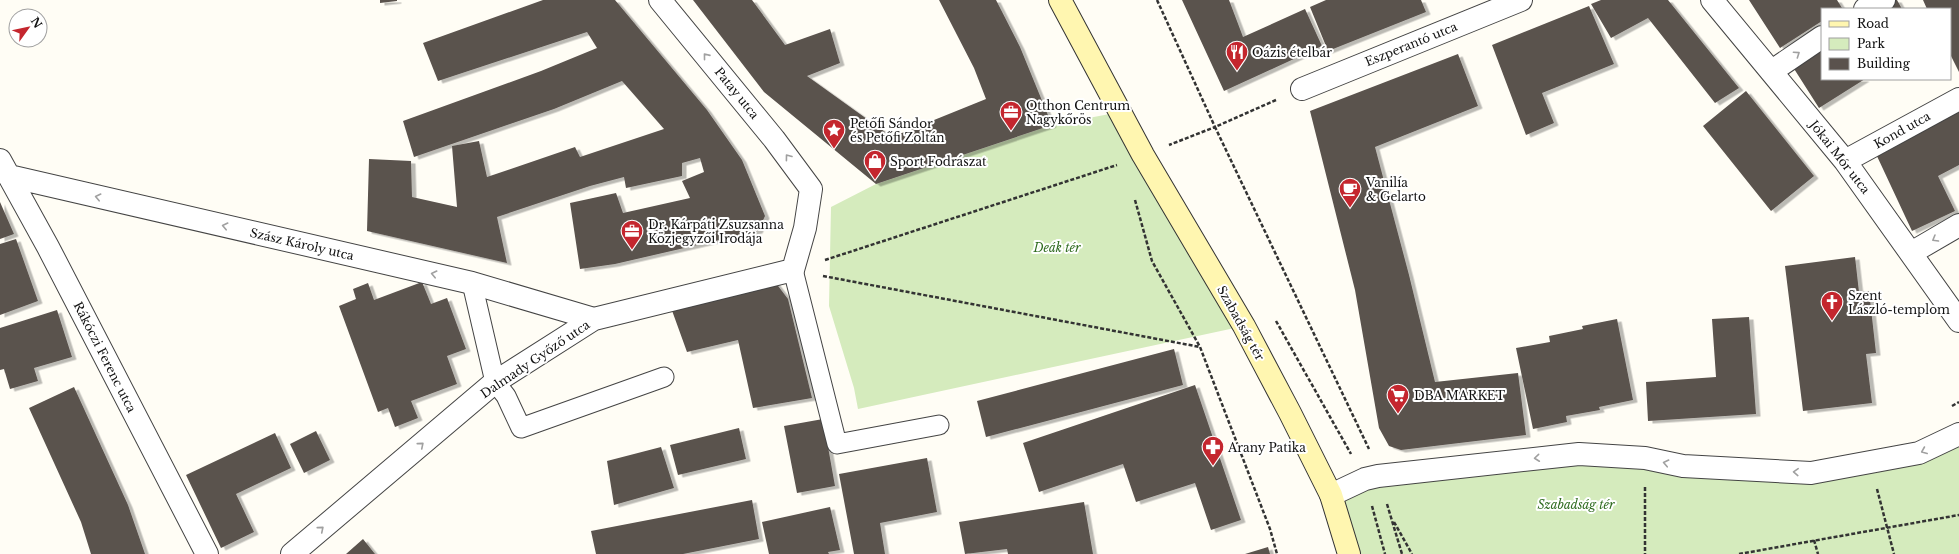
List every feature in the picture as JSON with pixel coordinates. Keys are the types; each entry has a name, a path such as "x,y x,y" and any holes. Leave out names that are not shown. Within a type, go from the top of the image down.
{"main road":[{"name":"Szabadság tér","path":"1060,0 1134,159 1244,326 1330,495 1349,554"}],"street":[{"name":"Patay utca","path":"660,0 774,139 811,188 805,228 793,270"},
{"name":"Eszperantó utca","path":"1302,89 1521,0"},
{"name":"Jókai Mór utca","path":"1713,0 1845,161 1959,321"},
{"path":"1867,8 1884,0"},
{"path":"1772,71 1821,38"},
{"name":"Kond utca","path":"1845,161 1959,99"},
{"name":"Szász Károly utca","path":"4,168 472,282 594,319"},
{"name":"Rákóczi Ferenc utca","path":"4,168 48,247 207,554"},
{"path":"1911,253 1959,225"},
{"name":"Dalmady Győző utca","path":"292,554 495,382 594,319 793,270"},
{"path":"1330,495 1365,479 1386,475 1579,454 1645,458 1683,466 1811,473 1919,453 1959,434"}],"lane":[{"path":"793,270 837,444 939,425"},
{"path":"472,282 495,382 506,396 521,428 664,377"}],"path":[{"path":"1157,0 1215,127 1371,454"},
{"path":"1168,145 1215,127 1302,89"},
{"path":"793,270 1134,159"},
{"path":"1133,193 1152,261 1200,347 1270,529 1277,554"},
{"path":"793,270 1200,347"},
{"path":"1945,409 1959,402"},
{"path":"1645,458 1646,554"},
{"path":"1870,462 1894,554"},
{"path":"1739,554 1959,515"},
{"path":"1402,554 1392,518 1412,554"},
{"path":"1814,540 1818,554"}],"green space":[{"name":"Deák tér","path":"1120,112 1244,326 858,409 854,388 829,306 831,207 876,184 1052,125"},
{"name":"Szabadság tér","path":"1959,434 1959,554 1349,554 1331,495 1579,454 1811,473"}],"building":[{"path":"380,0 397,0 397,1 380,3"},
{"path":"543,0 615,0 707,110 742,160 765,216 758,231 615,264 580,269 570,203 616,193 623,213 690,198 682,181 704,172 700,158 682,163 682,176 626,188 624,177 590,186 497,217 507,263 367,231 369,159 411,161 412,197 457,207 452,146 479,141 487,177 575,147 580,157 664,129 622,81 554,109 414,157 403,121 541,71 597,48 587,32 438,81 423,43"},
{"path":"693,0 752,0 785,45 830,29 840,63 807,76 892,137 986,99 974,68 939,0 996,0 1020,47 1052,125 876,184 764,92"},
{"path":"1182,0 1229,0 1243,37 1305,9 1322,46 1224,91"},
{"path":"1326,0 1421,0 1426,12 1328,51 1310,7"},
{"path":"1601,0 1668,0 1739,88 1715,103 1648,18 1611,38 1591,4"},
{"path":"1749,0 1837,0 1842,8 1821,8 1821,22 1780,48"},
{"path":"1893,0 1897,0 1901,8 1881,8"},
{"path":"1923,0 1959,0 1959,72 1951,56 1951,8 1927,8"},
{"path":"1589,6 1614,64 1542,93 1554,123 1526,135 1492,45"},
{"path":"1821,46 1821,80 1863,80 1819,108 1791,64"},
{"path":"1458,54 1478,106 1375,147 1409,275 1435,382 1518,373 1526,435 1401,450 1389,446 1379,428 1355,290 1310,111"},
{"path":"1746,91 1814,176 1771,211 1703,126"},
{"path":"1959,106 1959,165 1938,176 1955,211 1912,231 1876,154"},
{"path":"0,202 14,234 0,239"},
{"path":"16,239 38,301 0,315 0,244"},
{"name":"Szent László-templom","path":"1855,257 1859,292 1869,291 1876,353 1866,354 1872,403 1803,411 1785,266"},
{"path":"772,278 788,299 812,398 753,408 738,340 687,352 670,305"},
{"path":"422,282 431,304 447,298 466,349 447,356 457,384 411,401 418,418 395,427 388,408 378,412 339,306 356,299 353,289 368,283 374,300"},
{"path":"57,310 72,357 34,368 38,381 10,389 4,369 0,370 0,328"},
{"path":"1749,317 1756,414 1648,421 1646,382 1716,377 1712,319"},
{"path":"1617,319 1633,400 1599,407 1600,410 1566,416 1567,422 1533,429 1516,348 1550,342 1549,336 1583,329 1582,326"},
{"path":"1174,349 1183,385 986,437 977,401"},
{"path":"1195,385 1241,520 1211,530 1195,483 1136,502 1123,464 1039,492 1023,443"},
{"path":"74,387 128,505 145,554 91,554 81,522 29,408"},
{"path":"823,419 835,486 797,493 784,426"},
{"path":"739,428 746,459 678,475 670,445"},
{"path":"316,431 330,460 304,473 290,444"},
{"path":"275,433 291,468 236,494 254,532 221,548 186,475"},
{"path":"661,447 674,488 614,505 607,461"},
{"path":"927,458 937,512 880,523 885,554 854,554 839,474"},
{"path":"752,500 759,539 683,554 596,554 591,531"},
{"path":"1084,502 1093,554 1008,554 1007,549 965,554 959,522"},
{"path":"830,507 840,550 828,552 829,554 769,554 762,522"},
{"path":"363,539 375,554 346,554"},
{"path":"1268,547 1270,554 1245,554"}],"place":[{"name":"Oázis ételbár","path":"1237,72"},
{"name":"Otthon Centrum Nagykőrös","path":"1011,132"},
{"name":"Petőfi Sándor és Petőfi Zoltán","path":"834,150"},
{"name":"Sport Fodrászat","path":"875,180"},
{"name":"Vanilía & Gelarto","path":"1350,208"},
{"name":"Dr. Kárpáti Zsuzsanna Közjegyzői Irodája","path":"632,250"},
{"name":"Szent László-templom","path":"1832,322"},
{"name":"DBA MARKET","path":"1398,414"},
{"name":"Arany Patika","path":"1213,466"}]}
